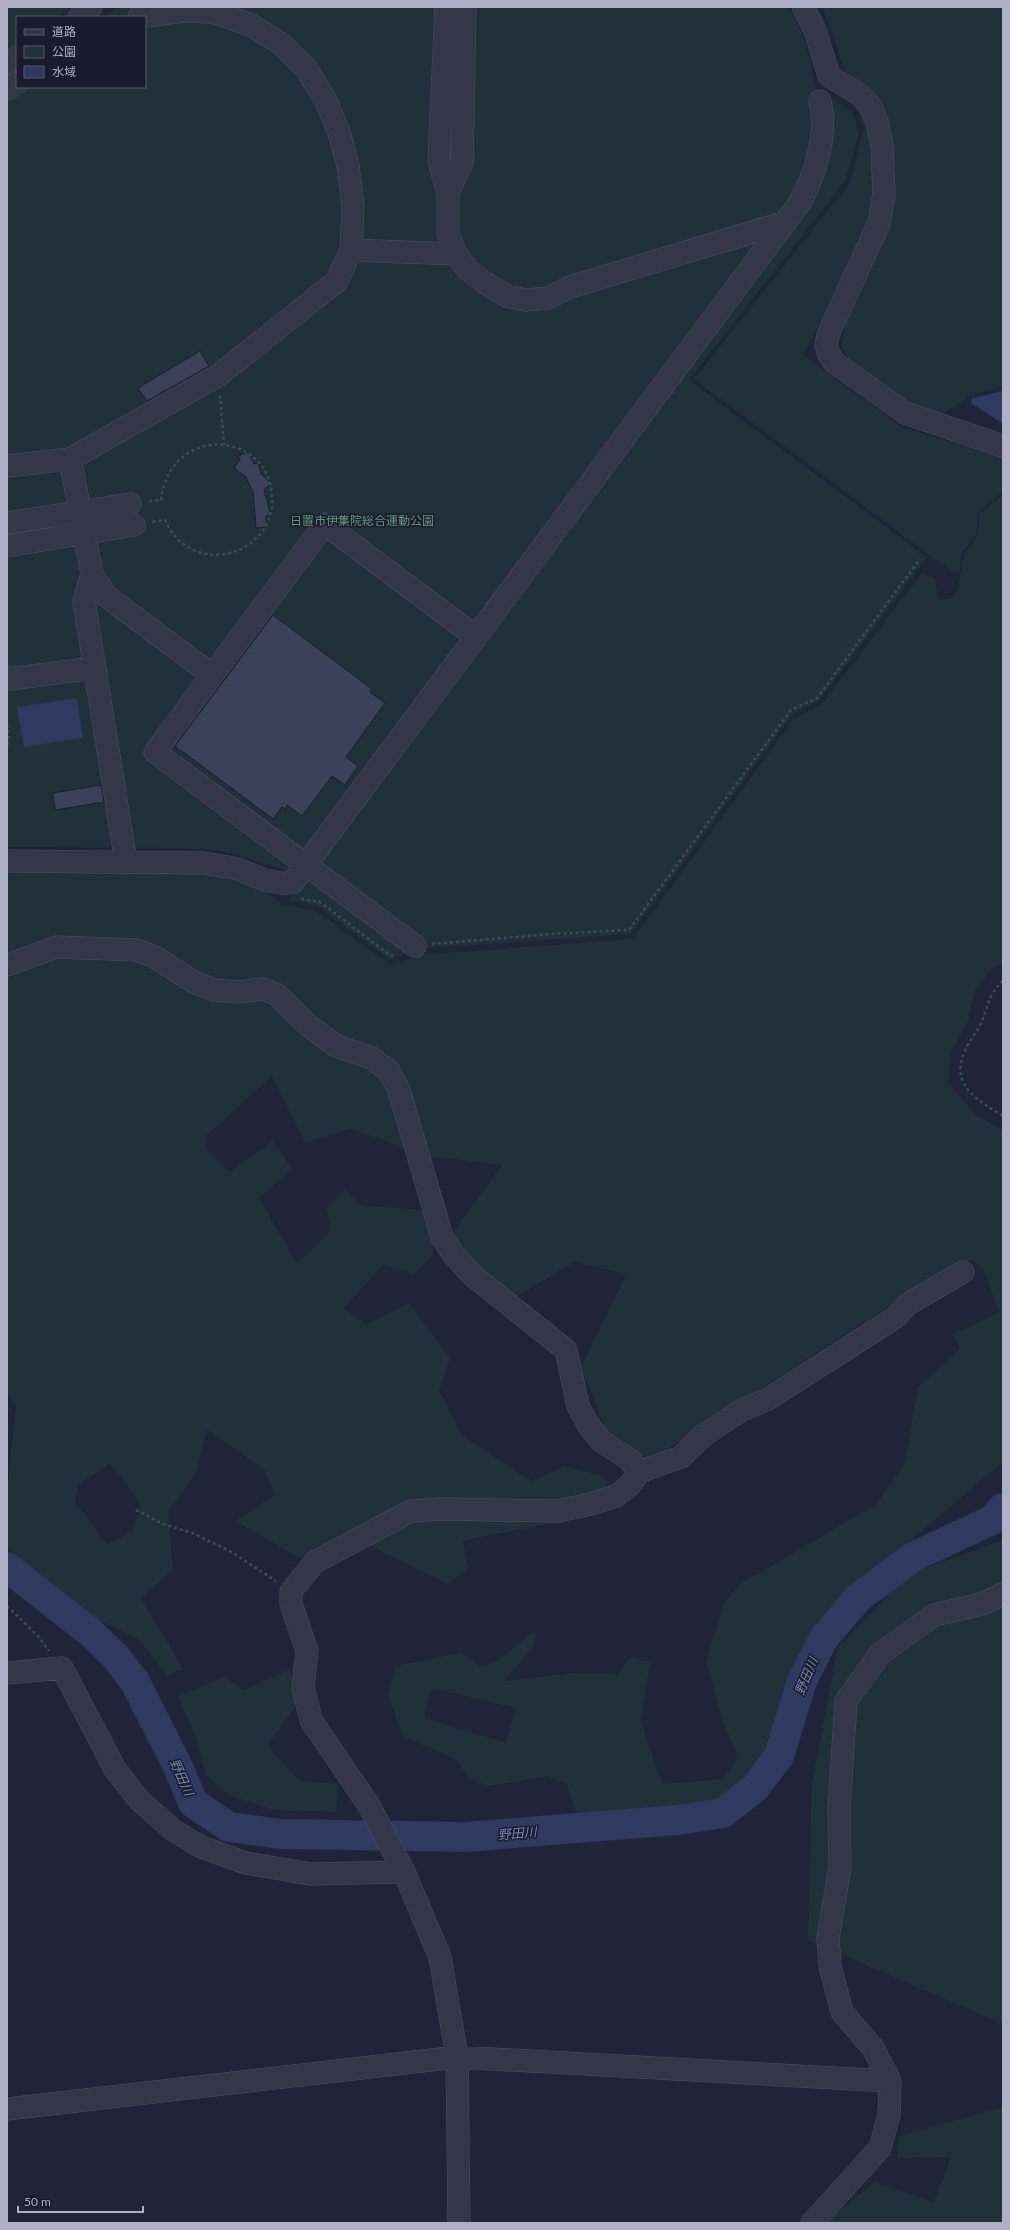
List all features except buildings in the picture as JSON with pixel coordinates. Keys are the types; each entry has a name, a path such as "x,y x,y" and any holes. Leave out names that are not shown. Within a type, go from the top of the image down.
{"street":[{"path":"80,16 91,7"},
{"path":"446,7 440,161 448,192 448,233 456,254 468,269 485,283 507,296 526,300 548,298 570,287 786,222"},
{"path":"448,192 462,163 466,7"},
{"path":"803,7 815,30 829,76 860,95 871,107 877,121 882,145 884,194 879,223 828,335 826,345 829,355 847,373 905,413 1003,446"},
{"path":"7,466 70,459 219,375 336,281 351,250 353,207 348,166 339,132 326,101 306,68 280,42 251,25 213,12 183,11 146,16"},
{"path":"7,63 16,58"},
{"path":"7,89 16,84"},
{"path":"7,861 203,863 235,868 274,882 285,884 291,883 307,865 801,201 814,175 823,121 820,101"},
{"path":"351,250 456,254"},
{"path":"70,459 92,574 106,596 212,675"},
{"path":"7,523 130,504"},
{"path":"415,946 155,752 325,524 476,637"},
{"path":"7,546 134,525"},
{"path":"92,574 84,601 126,862"},
{"path":"7,677 9,679 94,668"},
{"path":"7,965 57,947 136,950 153,956 194,982 214,990 238,992 262,989 276,994 308,1025 336,1046 372,1058 389,1071 399,1090 442,1237 453,1254 472,1275 566,1350 578,1406 589,1426 601,1441 630,1460 639,1472"},
{"path":"459,2223 457,2057 440,1957 401,1866 370,1806 311,1720 303,1687 307,1651 291,1604 291,1591 314,1562 411,1511 442,1509 558,1511 591,1504 616,1496 629,1486 639,1472 681,1457 704,1435 742,1410 768,1399 896,1317 908,1304 963,1272"},
{"path":"812,2223 880,2148 889,2115 890,2081 873,2048 842,2012 830,1966 828,1938 840,1867 839,1808 846,1701 880,1654 934,1615 982,1604 1003,1594"},
{"path":"7,1673 62,1668 115,1769 139,1800 173,1830 201,1847 246,1863 310,1874 401,1866"},
{"path":"7,2109 457,2057 890,2081"}],"path":[{"path":"219,375 224,445"},
{"path":"130,504 161,500 165,480 180,458 201,446 224,445 247,453 258,463 270,483 272,495 269,519 262,532 253,543 234,553 212,556 195,551 180,542 165,520 134,525"},
{"path":"291,883 297,898 320,902 391,956 415,946 553,934 629,930 791,710 817,698 920,559"},
{"path":"7,724 9,738 7,747"},
{"path":"1003,981 989,998 980,1026 964,1051 960,1069 962,1084 976,1099 1003,1116"},
{"path":"136,1510 163,1524 192,1533 228,1550 291,1591"},
{"path":"7,1606 38,1636 62,1668"}],"green space":[{"path":"7,7 71,7 59,16 16,16 16,46 7,51"},
{"name":"日置市伊集院総合運動公園","path":"116,7 788,7 794,16 809,56 816,88 850,110 855,119 859,134 845,181 689,380 927,557 819,701 792,715 631,934 416,949 390,960 317,906 289,900 293,895 283,869 224,851 187,848 7,847 7,77 16,72 16,88 146,88 146,16 105,16"},
{"path":"822,7 1003,7 1003,386 970,396 941,415 903,402 850,367 842,346 847,314 884,227 895,172 884,121 865,92 845,70"},
{"path":"855,105 869,121 878,183 864,244 803,355 902,427 1003,458 1003,492 978,512 977,533 962,553 959,575 926,553 694,379 850,183 864,127"},
{"path":"1003,495 1003,963 992,968 975,990 968,1022 951,1051 948,1082 975,1114 1003,1130 1003,1462 888,1560 812,1633 770,1753 720,1805 578,1818 567,1784 548,1776 487,1786 469,1778 456,1759 402,1736 388,1695 395,1666 461,1653 480,1666 498,1661 532,1632 536,1633 533,1648 504,1681 575,1673 618,1674 630,1657 650,1662 641,1720 662,1784 723,1779 738,1757 723,1721 706,1661 724,1603 740,1584 875,1505 905,1463 918,1387 961,1348 952,1335 999,1312 984,1270 971,1260 897,1301 647,1462 607,1432 581,1368 626,1274 574,1262 513,1299 472,1265 450,1236 502,1165 428,1156 352,1129 305,1142 272,1076 206,1136 207,1150 229,1172 273,1141 293,1169 259,1198 297,1264 330,1231 327,1208 345,1190 363,1206 426,1210 434,1225 433,1255 414,1274 383,1265 343,1308 366,1324 409,1303 450,1358 439,1391 462,1435 531,1481 565,1466 602,1476 614,1490 553,1523 463,1541 468,1568 448,1584 382,1552 349,1532 301,1559 236,1521 275,1495 264,1469 207,1430 195,1475 168,1512 173,1570 141,1598 183,1669 168,1676 138,1639 96,1619 7,1548 7,1492 16,1406 7,1394 7,872 210,873 267,892 283,905 316,911 391,965 419,955 633,939 793,720 822,704 922,573 935,579 938,600 951,599 957,593 964,554 979,533 979,513","holes":["110,1464 141,1503 133,1531 107,1544 75,1502 78,1484","431,1688 516,1708 506,1743 424,1718"]},
{"path":"1003,1540 1003,2024 808,1940 812,1783 838,1647 907,1575"},
{"path":"290,1669 296,1706 267,1746 300,1781 338,1784 336,1812 273,1810 229,1795 205,1774 196,1737 178,1696 225,1677 244,1690"},
{"path":"1003,2107 1003,2223 827,2223 846,2205 876,2182 934,2202 951,2157 897,2158 899,2136"}],"water":[{"path":"1003,391 1003,424 971,403 972,398"},
{"path":"77,698 83,738 24,747 17,707"}],"waterway":[{"name":"野田川","path":"7,1567 91,1633 115,1656 135,1682 178,1767 193,1803 229,1827 281,1834 465,1837 678,1820 723,1813 755,1788 779,1756 802,1681 824,1638 858,1598 913,1557 992,1520 1003,1508"}]}
